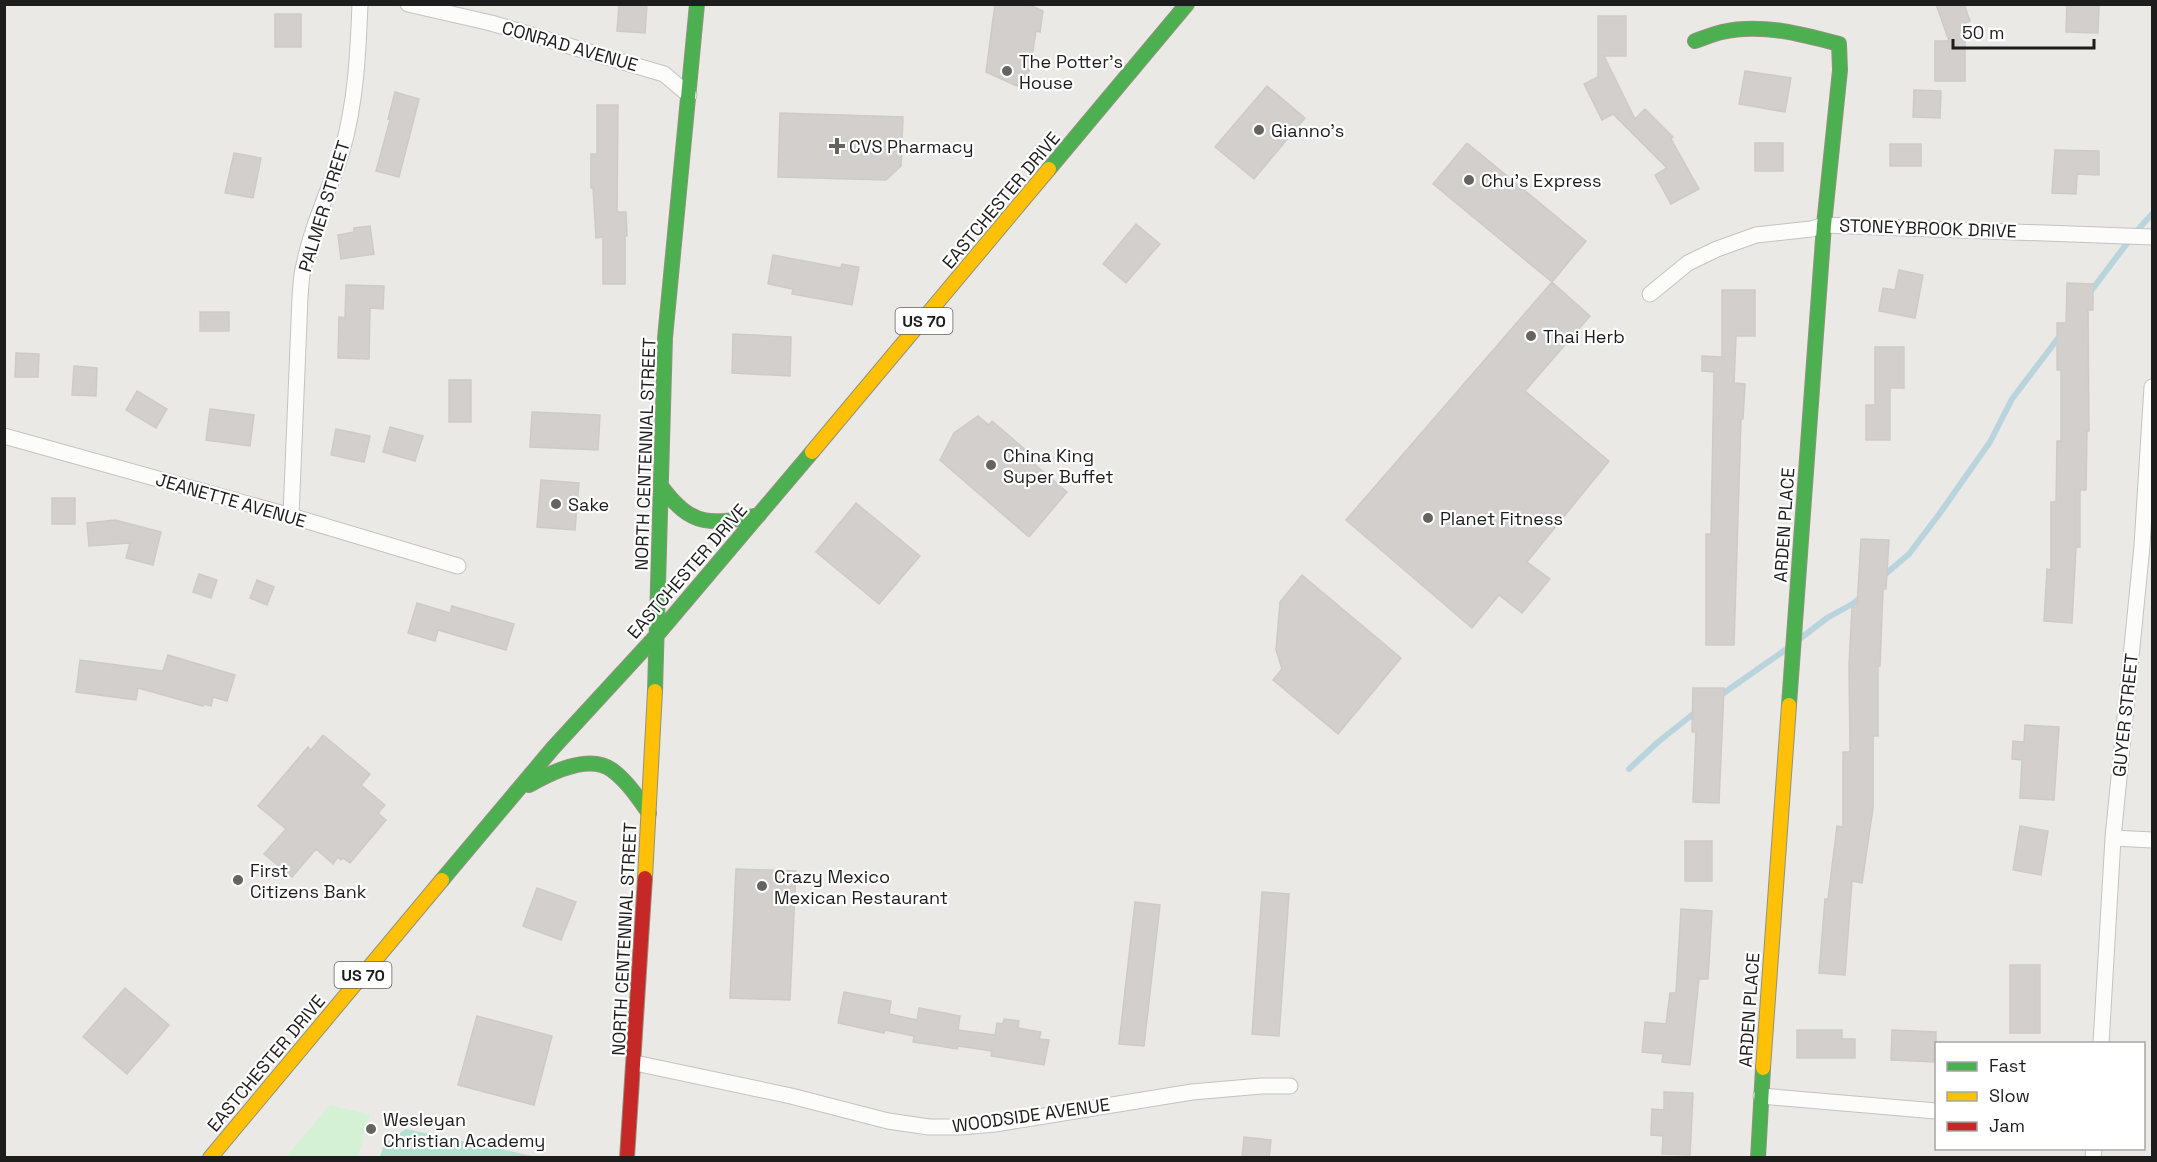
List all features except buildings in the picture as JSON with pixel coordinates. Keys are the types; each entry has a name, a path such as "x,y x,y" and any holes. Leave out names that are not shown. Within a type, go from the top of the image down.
{"main road":[{"name":"NORTH CENTENNIAL STREET","path":"627,1158 635,1063 649,813 657,635 665,338 697,4"},
{"name":"EASTCHESTER DRIVE","path":"210,1158 554,748 657,635 759,515 1188,4"},
{"name":"ARDEN PLACE","path":"1695,41 1725,31 1756,29 1800,34 1839,44 1840,70 1824,225 1758,1158"},
{"path":"661,486 672,504 707,522 732,521 759,515"},
{"path":"516,794 555,770 592,763 610,768 622,778 649,813"}],"street":[{"name":"PALMER STREET","path":"291,516 303,265 342,151 353,105 358,64 360,4"},
{"name":"CONRAD AVENUE","path":"408,4 491,23 664,74 689,95"},
{"name":"STONEYBROOK DRIVE","path":"1650,294 1688,263 1717,249 1756,235 1811,229 1824,225 2152,237"},
{"name":"GUYER STREET","path":"2101,1042 2113,838 2147,546 2152,387"},
{"name":"JEANETTE AVENUE","path":"4,435 458,566"},
{"path":"2113,838 2152,840"},
{"name":"WOODSIDE AVENUE","path":"635,1063 790,1096 888,1121 929,1127 995,1124 1229,1088 1290,1086"},
{"path":"1761,1096 1935,1111"}],"green space":[{"path":"330,1105 370,1115 358,1157 286,1157"},
{"path":"406,1129 537,1157 380,1157 384,1144"}],"waterway":[{"path":"2088,295 2152,214"},
{"path":"1882,577 1909,554 1940,513 1990,442 2012,399 2062,333"},
{"path":"1801,638 1864,594"},
{"path":"1718,697 1788,648"},
{"path":"1629,769 1697,711"}],"traffic: fast":[{"path":"655,691 665,338 697,4"},
{"path":"1049,169 1187,4"},
{"path":"1695,41 1722,32 1766,29 1796,33 1839,44 1840,70 1824,225 1789,705"},
{"path":"442,880 553,748 657,635 812,452"},
{"path":"661,486 683,510 704,520 728,521 759,515"},
{"path":"529,785 558,770 581,764 603,765 623,779 649,813"},
{"path":"1758,1158 1763,1068"}],"traffic: slow":[{"path":"812,452 1049,169"},
{"path":"645,878 655,691"},
{"path":"1763,1068 1789,705"},
{"path":"210,1158 442,880"}],"traffic: jam":[{"path":"627,1158 645,878"}],"place":[{"name":"The Potter's House","path":"1007,71"},
{"name":"Gianno's","path":"1259,130"},
{"name":"CVS Pharmacy","path":"837,146"},
{"name":"Chu's Express","path":"1469,180"},
{"name":"Thai Herb","path":"1531,336"},
{"name":"China King Super Buffet","path":"991,465"},
{"name":"Sake","path":"556,504"},
{"name":"Planet Fitness","path":"1428,518"},
{"name":"First Citizens Bank","path":"238,880"},
{"name":"Crazy Mexico Mexican Restaurant","path":"762,886"},
{"name":"Wesleyan Christian Academy","path":"371,1129"}]}
